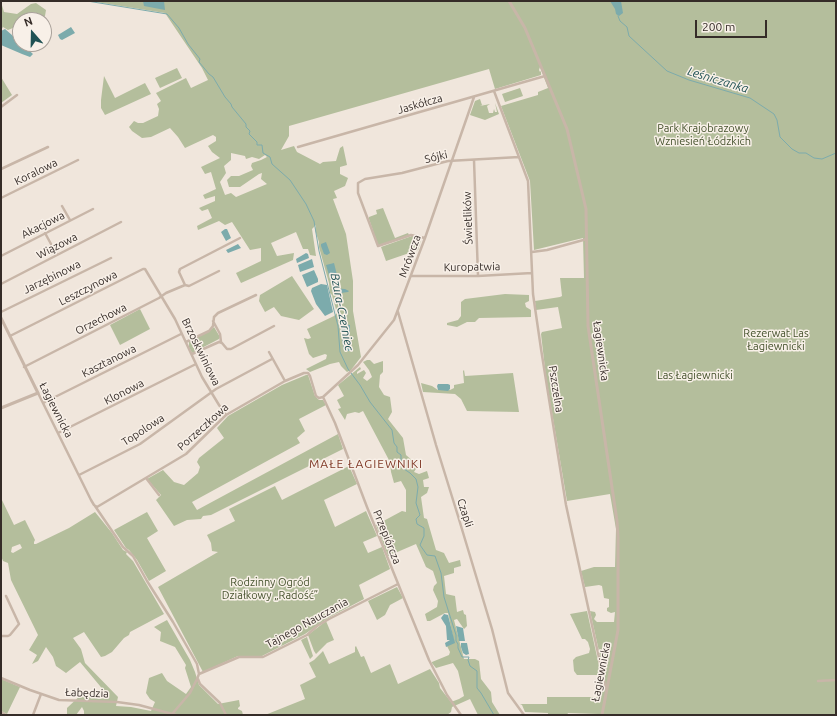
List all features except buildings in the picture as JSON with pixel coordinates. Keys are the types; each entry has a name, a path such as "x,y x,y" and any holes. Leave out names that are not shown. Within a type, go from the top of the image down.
{"street":[{"name":"Łagiewnicka","path":"509,1 522,22 567,129 585,200 588,326 618,532 618,630 602,715"},
{"name":"Jaskółcza","path":"298,147 545,76"},
{"name":"Pszczelna","path":"494,91 528,181 532,273 540,342 566,504 607,691"},
{"path":"1,107 17,95"},
{"name":"Mrówcza","path":"323,398 353,370 394,320 425,238 474,97"},
{"path":"1,169 48,147"},
{"name":"Sójki","path":"425,238 412,235 378,246 358,193 358,183 365,178 402,174 451,161 519,157"},
{"name":"Koralowa","path":"1,198 78,160"},
{"name":"Świetlików","path":"474,160 478,276"},
{"path":"62,206 70,220"},
{"name":"Akacjowa","path":"1,256 93,209"},
{"name":"Wiązowa","path":"1,284 121,222"},
{"path":"45,233 57,255"},
{"path":"184,285 179,272 180,269 240,238"},
{"path":"532,252 546,250 587,239"},
{"name":"Jarzębinowa","path":"1,312 111,258"},
{"name":"Leszczynowa","path":"10,336 143,269 146,270 161,297"},
{"name":"Orzechowa","path":"24,366 184,285 190,286 219,271"},
{"name":"Kuropatwia","path":"411,276 478,276 532,273"},
{"path":"186,342 209,331 213,326 214,317 218,314 256,295"},
{"name":"Brzoskwiniowa","path":"161,297 176,319 181,334 202,377 226,415"},
{"name":"Czapli","path":"398,312 436,445 492,630 508,693 524,715"},
{"name":"Łagiewnicka","path":"1,318 96,506 122,547 133,556 197,664 199,674"},
{"path":"394,320 400,321"},
{"path":"213,321 220,334 221,342 228,350 274,326"},
{"name":"Kasztanowa","path":"43,403 181,334"},
{"path":"192,354 221,342"},
{"path":"270,352 272,359 285,381"},
{"name":"Topolowa","path":"79,475 146,441 211,392 272,359"},
{"name":"Klonowa","path":"58,433 196,364"},
{"name":"Porzeczkowa","path":"96,506 186,454 226,415 285,381 301,374"},
{"name":"Przepiórcza","path":"301,374 309,374 315,394 319,398 323,398 333,416 367,507 429,660 447,695 461,715"},
{"path":"1,408 38,393"},
{"path":"146,478 159,496"},
{"name":"Tajnego Nauczania","path":"199,674 237,658 262,657 307,635 317,626 329,619 398,584"},
{"path":"1,636 8,636 19,624 6,596"},
{"path":"174,714 190,693 199,674"},
{"name":"Łabędzia","path":"1,678 59,700 117,702 139,705 174,714"},
{"path":"197,679 200,684 220,703 226,715"},
{"path":"818,681 836,680"},
{"path":"33,715 42,694"},
{"path":"1,712 6,715"}],"green space":[{"name":"Las Łagiewnicki","path":"90,1 836,1 836,715 598,715 568,713 567,715 548,715 548,713 525,712 520,704 547,704 547,697 601,697 605,678 590,611 595,612 596,615 594,619 597,622 614,622 615,612 611,613 607,611 607,608 609,607 609,599 604,598 602,586 585,587 581,571 594,567 615,567 616,529 610,494 567,501 546,377 541,334 542,332 562,328 558,307 536,310 535,301 562,296 560,278 584,278 583,238 534,250 530,181 501,106 538,95 538,92 548,88 540,67 539,70 540,72 541,71 541,75 495,89 489,69 289,126 289,136 281,150 294,146 297,152 320,164 323,162 336,161 340,148 343,146 347,165 340,167 340,174 348,178 345,186 334,191 337,198 333,199 346,234 353,281 353,311 361,357 351,370 347,372 339,362 310,372 306,369 326,359 327,355 325,354 313,358 309,354 304,338 311,338 307,329 334,316 337,313 332,295 330,293 329,283 319,247 315,230 316,225 312,229 316,256 310,255 308,249 303,249 296,232 271,243 277,256 294,253 293,260 241,283 236,273 261,261 261,248 250,250 232,222 225,225 219,221 198,230 197,226 212,218 208,209 202,211 199,208 215,201 215,196 205,199 203,195 216,189 211,172 205,174 201,167 220,158 212,152 208,146 216,141 216,137 213,135 185,148 170,128 151,137 142,138 129,127 134,121 143,123 158,116 159,109 157,104 161,101 156,93 186,78 191,88 208,80 202,68 165,13","holes":["231,153 245,156 246,159 252,157 259,159 265,155 267,157 252,163 251,166 253,170 239,176 231,176 227,180 229,187 240,187 262,173 261,179 267,184 236,197 231,193 225,195 220,182 226,173 224,166 231,160"]},
{"path":"1,2 4,12 12,13 12,28 8,30 3,27 1,30"},
{"path":"36,3 46,10 46,12 20,12 31,4"},
{"path":"177,68 182,78 160,88 155,78"},
{"path":"104,76 115,98 145,83 151,94 105,115 101,108"},
{"path":"1,77 12,95 1,103"},
{"path":"520,88 523,96 505,102 502,94"},
{"path":"480,99 482,105 487,103 480,106 490,104 487,106 489,113 493,113 494,109 495,112 497,112 495,103 499,114 485,120 470,115 475,101"},
{"path":"383,208 395,238 408,233 409,235 378,245 369,217 377,214 376,210"},
{"path":"412,236 419,237 421,240 418,250 386,261 381,247"},
{"path":"292,276 314,309 299,320 281,316 274,307 265,312 259,301 260,295"},
{"path":"505,294 529,295 529,301 525,303 526,307 531,310 531,317 479,318 475,322 467,322 457,327 447,325 447,323 458,320 461,316 461,302 465,299"},
{"path":"140,309 150,329 120,345 110,325"},
{"path":"214,327 220,337 219,339 192,353 189,347 189,341 208,332"},
{"path":"370,360 374,364 383,361 383,372 380,375 379,387 384,395 390,397 392,412 388,419 403,438 406,455 417,467 414,472 419,474 427,471 429,478 423,480 424,487 429,487 427,493 421,497 424,518 427,519 436,550 444,553 449,563 460,560 461,566 454,568 454,573 444,576 446,594 455,596 457,612 463,610 464,614 466,615 467,626 464,629 457,619 454,620 464,659 475,659 479,661 481,679 491,692 492,702 500,715 478,715 470,699 452,707 451,712 447,715 265,715 305,699 300,685 316,677 309,663 323,651 329,664 355,652 356,646 361,657 364,656 371,673 390,664 398,684 430,669 439,683 440,688 451,702 464,696 458,671 453,663 436,668 432,663 449,655 450,652 447,646 454,642 448,613 427,621 425,614 437,607 438,601 433,590 437,583 433,571 426,567 416,544 388,556 376,525 402,511 406,512 406,490 401,481 394,483 390,462 363,411 359,413 355,412 347,414 345,420 338,409 341,408 337,400 344,396 338,385 360,367 361,369 357,372 357,374 364,370 366,373 363,378 367,381 372,377 363,362"},
{"path":"464,370 465,376 513,373 519,412 467,411 461,399 455,394 423,392 421,383 432,386 438,390 450,390 454,388 454,385 464,383"},
{"path":"308,375 315,396 319,400 323,400 326,405 299,419 305,431 297,438 300,443 192,502 197,510 338,434 343,449 211,515 203,516 201,519 187,520 174,526 156,500 161,495 147,479 163,470 174,482 184,485 198,473 200,467 197,462 199,458 224,438 217,428 228,416 282,385"},
{"name":"Rodzinny Ogród Działkowy „Radość”","path":"349,466 357,484 324,500 335,527 366,511 377,536 363,542 368,553 382,547 390,569 359,585 364,599 328,618 305,634 262,656 238,656 203,672 158,587 218,552 212,551 211,543 207,535 235,521 229,509 275,486 282,500"},
{"path":"1,498 14,525 25,520 35,540 34,544 69,528 95,512 112,533 123,550 127,552 126,554 133,561 164,614 130,632 129,635 124,638 112,652 105,656 101,657 84,632 73,638 81,649 85,663 118,697 116,706 151,711 155,702 150,699 146,693 149,678 162,673 167,681 186,694 191,687 185,668 186,665 175,647 160,641 161,632 154,627 167,620 190,660 199,685 218,704 239,700 240,706 238,709 242,711 243,715 84,715 82,707 76,715 67,715 67,708 84,692 99,699 102,698 105,692 80,662 66,673 56,666 53,657 46,647 38,661 32,664 37,655 29,650 38,635 11,580 8,563 3,561 1,556","holes":["20,544 22,548 13,553 11,552 12,547"]},
{"path":"147,512 158,531 147,538 166,571 149,581 137,560 126,548 114,530"},
{"path":"397,587 403,598 390,605 385,615 377,620 368,601"},
{"path":"587,611 601,675 577,675 574,671 573,660 576,657 589,653 590,649 588,642 585,639 582,639 570,614"},
{"path":"326,621 334,640 327,643 316,654 308,635"},
{"path":"307,637 313,656 310,659 301,640"},
{"path":"1,679 20,687 7,714 1,711"}],"water":[{"path":"143,1 164,1 165,10 144,6"},
{"path":"610,1 621,1 623,13 619,16 616,14"},
{"path":"71,27 75,33 62,40 60,39 58,35"},
{"path":"5,29 12,35 12,50 1,45 1,31"},
{"path":"18,52 31,52 33,54 30,57"},
{"path":"227,229 231,238 226,241 221,232"},
{"path":"326,242 330,253 327,255 324,254 321,246 321,244"},
{"path":"238,244 241,248 228,253 226,250"},
{"path":"306,253 308,254 309,258 297,263 296,259"},
{"path":"312,259 314,267 300,272 298,265"},
{"path":"334,263 338,279 331,282 326,265"},
{"path":"314,270 318,282 307,287 302,275"},
{"path":"321,284 327,285 333,312 325,316 316,304 311,291 312,288"},
{"path":"332,288 345,289 349,291 334,294"},
{"path":"341,325 350,325 350,335 342,336"},
{"path":"349,338 351,340 350,351 344,351 342,339"},
{"path":"438,384 448,384 450,385 450,389 448,391 438,390"},
{"path":"444,614 448,615 455,643 446,647 445,643 450,640 447,640 446,626 441,618"},
{"path":"456,626 463,628 465,641 459,641"},
{"path":"461,643 467,643 469,654 466,655 463,653"}],"waterway":[{"name":"Bzura-Czerniec","path":"87,1 167,14 179,28 188,44 200,59 199,62 213,77 232,107 246,124 246,127 250,131 249,134 257,142 257,145 262,145 263,153 270,157 272,164 290,180 306,204 314,221 319,251 338,326 340,352 348,369 370,402 392,430 394,443 397,447 397,452 401,455 401,463 404,469 416,479 418,487 416,503 420,515 416,519 417,524 424,528 424,536 420,545 427,555 435,556 441,573 444,597 456,635 458,648 462,657 469,657 468,660 470,666 477,671 477,688 494,715"},
{"name":"Leśniczanka","path":"618,16 620,21 627,27 629,36 667,71 689,80 750,98 774,114 777,120 780,137 792,149 799,153 806,153 814,158 822,159 836,153"}],"district":[{"name":"MAŁE ŁAGIEWNIKI","path":"366,464"}],"park label":[{"name":"Park Krajobrazowy Wzniesień Łódzkich","path":"703,134"},
{"name":"Rezerwat Las Łagiewnicki","path":"776,339"}]}
